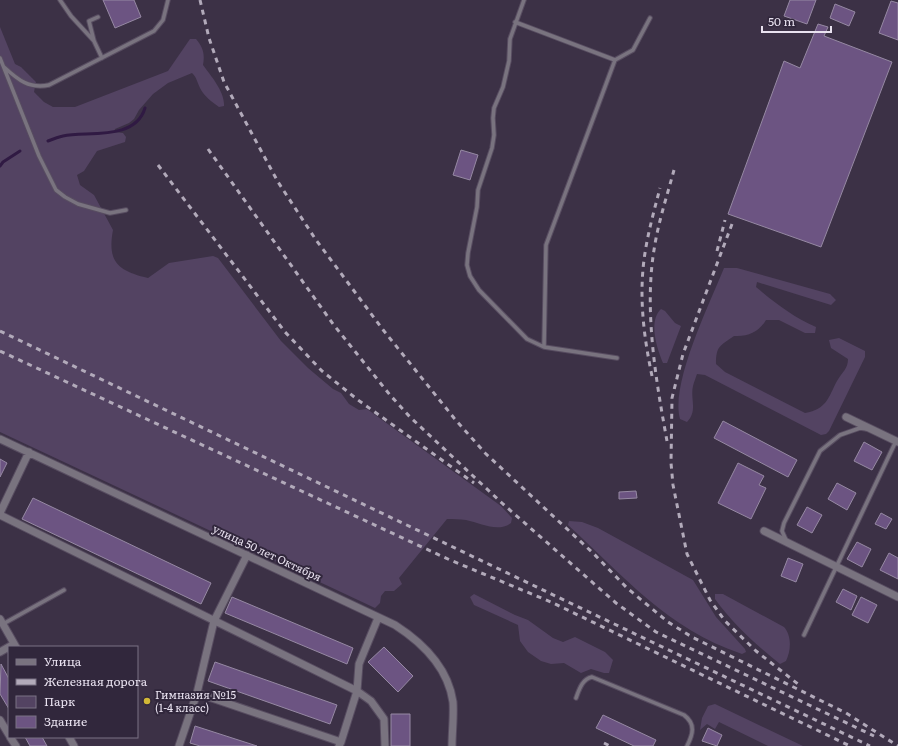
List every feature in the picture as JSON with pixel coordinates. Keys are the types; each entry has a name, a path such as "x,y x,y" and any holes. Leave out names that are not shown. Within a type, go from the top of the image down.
{"street":[{"path":"846,417 897,442"},
{"name":"улица 50 лет Октября","path":"0,439 395,625 413,637 431,653 445,677 453,703 452,746"},
{"path":"29,452 0,514 357,691 371,701 384,719 385,746"},
{"path":"764,531 898,597"},
{"path":"179,746 197,693 214,621 247,555"},
{"path":"197,693 340,744 357,691 359,664 378,618"},
{"path":"2,622 15,645"},
{"path":"0,720 8,733"}],"lane":[{"path":"60,0 71,16 94,41"},
{"path":"3,66 20,81 30,86 49,85 154,31 163,20 168,0"},
{"path":"524,0 510,39 509,61 503,87 494,108 492,118 494,135 492,148 478,190 478,207 468,253 467,264 470,276 488,300 527,339 544,347 617,358"},
{"path":"98,16 89,21 94,41 102,58"},
{"path":"544,347 546,245 615,60 633,50 650,18"},
{"path":"515,22 615,60"},
{"path":"0,58 39,156 56,190 78,204 110,213 126,210"},
{"path":"789,543 782,530 784,523 820,451 840,435 860,428 872,429"},
{"path":"804,634 835,566 897,442"},
{"path":"2,622 64,590"},
{"path":"576,698 582,683 587,678 592,678 684,715 691,722 693,727 692,735 687,746"}],"green space":[{"path":"0,27 15,64 21,67 36,82 34,92 44,102 53,107 75,107 168,71 190,39 196,39 203,51 203,65 220,90 224,101 224,106 219,107 206,96 192,73 168,83 153,94 139,110 134,119 129,123 115,129 114,132 123,133 126,137 125,142 97,151 84,171 77,175 80,185 94,195 113,230 112,250 117,263 129,272 148,278 169,263 213,256 218,258 281,341 308,368 333,389 341,393 349,404 359,410 367,409 501,506 512,518 511,523 506,526 495,527 466,520 447,519 399,578 402,584 394,591 385,591 381,596 380,603 375,608 0,432"},
{"path":"724,268 737,268 830,294 836,300 831,305 757,282 756,287 777,304 800,319 816,327 815,333 805,333 779,320 766,320 760,328 753,333 744,336 734,336 725,342 718,350 716,358 716,364 725,372 805,413 818,409 826,402 847,365 848,359 831,348 829,340 839,338 865,351 865,357 829,431 826,434 821,435 705,375 697,374 692,391 692,414 687,422 680,419 678,404 686,365 701,322"},
{"path":"661,309 665,311 675,323 681,326 667,363 663,363 658,350 654,328 657,314"},
{"path":"569,521 582,522 598,528 693,580 716,617 746,652 742,654 715,643 691,630 669,615 628,582 568,525"},
{"path":"474,594 528,620 553,638 563,642 575,637 605,652 613,660 609,673 591,669 581,673 564,663 551,664 541,661 528,652 520,641 518,625 474,605 470,597"},
{"path":"715,594 723,594 784,627 787,631 790,644 786,661 780,664 753,641 722,608 715,599"},
{"path":"715,704 803,746 768,746 719,722 715,729 707,724 700,730 702,718 708,706"}],"building":[{"path":"103,0 134,0 141,17 115,28"},
{"path":"790,0 816,0 807,24 784,16"},
{"path":"891,1 898,3 898,40 879,33"},
{"path":"835,4 855,12 849,26 830,18"},
{"path":"818,24 828,27 824,36 892,62 821,247 728,214 784,61 800,68"},
{"path":"461,150 478,155 470,180 453,175"},
{"path":"723,421 797,460 788,477 714,438"},
{"path":"864,442 882,452 872,470 854,461"},
{"path":"0,459 7,463 0,477"},
{"path":"738,463 764,476 759,485 766,488 751,519 718,503"},
{"path":"837,483 856,493 847,510 828,499"},
{"path":"636,491 637,498 619,499 619,492"},
{"path":"33,498 211,583 201,604 22,519"},
{"path":"807,507 822,515 812,533 797,525"},
{"path":"881,513 892,519 886,529 875,524"},
{"path":"857,542 871,549 862,567 847,559"},
{"path":"889,553 898,558 898,579 880,570"},
{"path":"788,558 803,564 796,582 781,576"},
{"path":"843,589 857,596 851,610 836,602"},
{"path":"232,597 353,648 347,664 225,613"},
{"path":"861,597 877,605 868,623 852,615"},
{"path":"384,647 413,676 398,692 368,662"},
{"path":"215,662 337,705 330,724 208,681"},
{"path":"1,664 8,677 8,707 0,694"},
{"path":"391,714 410,714 410,746 391,746"},
{"path":"603,715 656,740 653,746 634,746 596,728"},
{"path":"195,726 257,746 200,746 190,743"},
{"path":"708,728 722,735 717,746 702,741"},
{"path":"26,738 43,738 47,746 30,746"}],"waterway":[{"path":"48,141 63,136 97,134 121,130 131,126 140,118 145,108"},
{"path":"0,166 3,162 20,151"}],"railway":[{"path":"200,0 209,38 224,82 278,182 316,240 384,331 454,418 485,453 593,553 627,588 668,622 692,637 846,713 898,746"},
{"path":"208,149 333,324 390,395 410,417 503,504 616,603 656,632 874,736"},
{"path":"158,165 285,332 322,371 358,400 474,483"},
{"path":"667,441 655,370 650,297 654,250 660,220 674,170"},
{"path":"652,376 643,318 642,289 647,242 660,188"},
{"path":"717,251 725,220"},
{"path":"732,224 683,354 672,398 671,463 673,485 687,554 710,600 725,621 756,651 798,684"},
{"path":"0,331 870,746"},
{"path":"0,351 450,560 551,602 850,746"},
{"path":"604,743 610,746"}],"place":[{"name":"Гимназия №15 (1-4 класс)","path":"147,701"}]}
